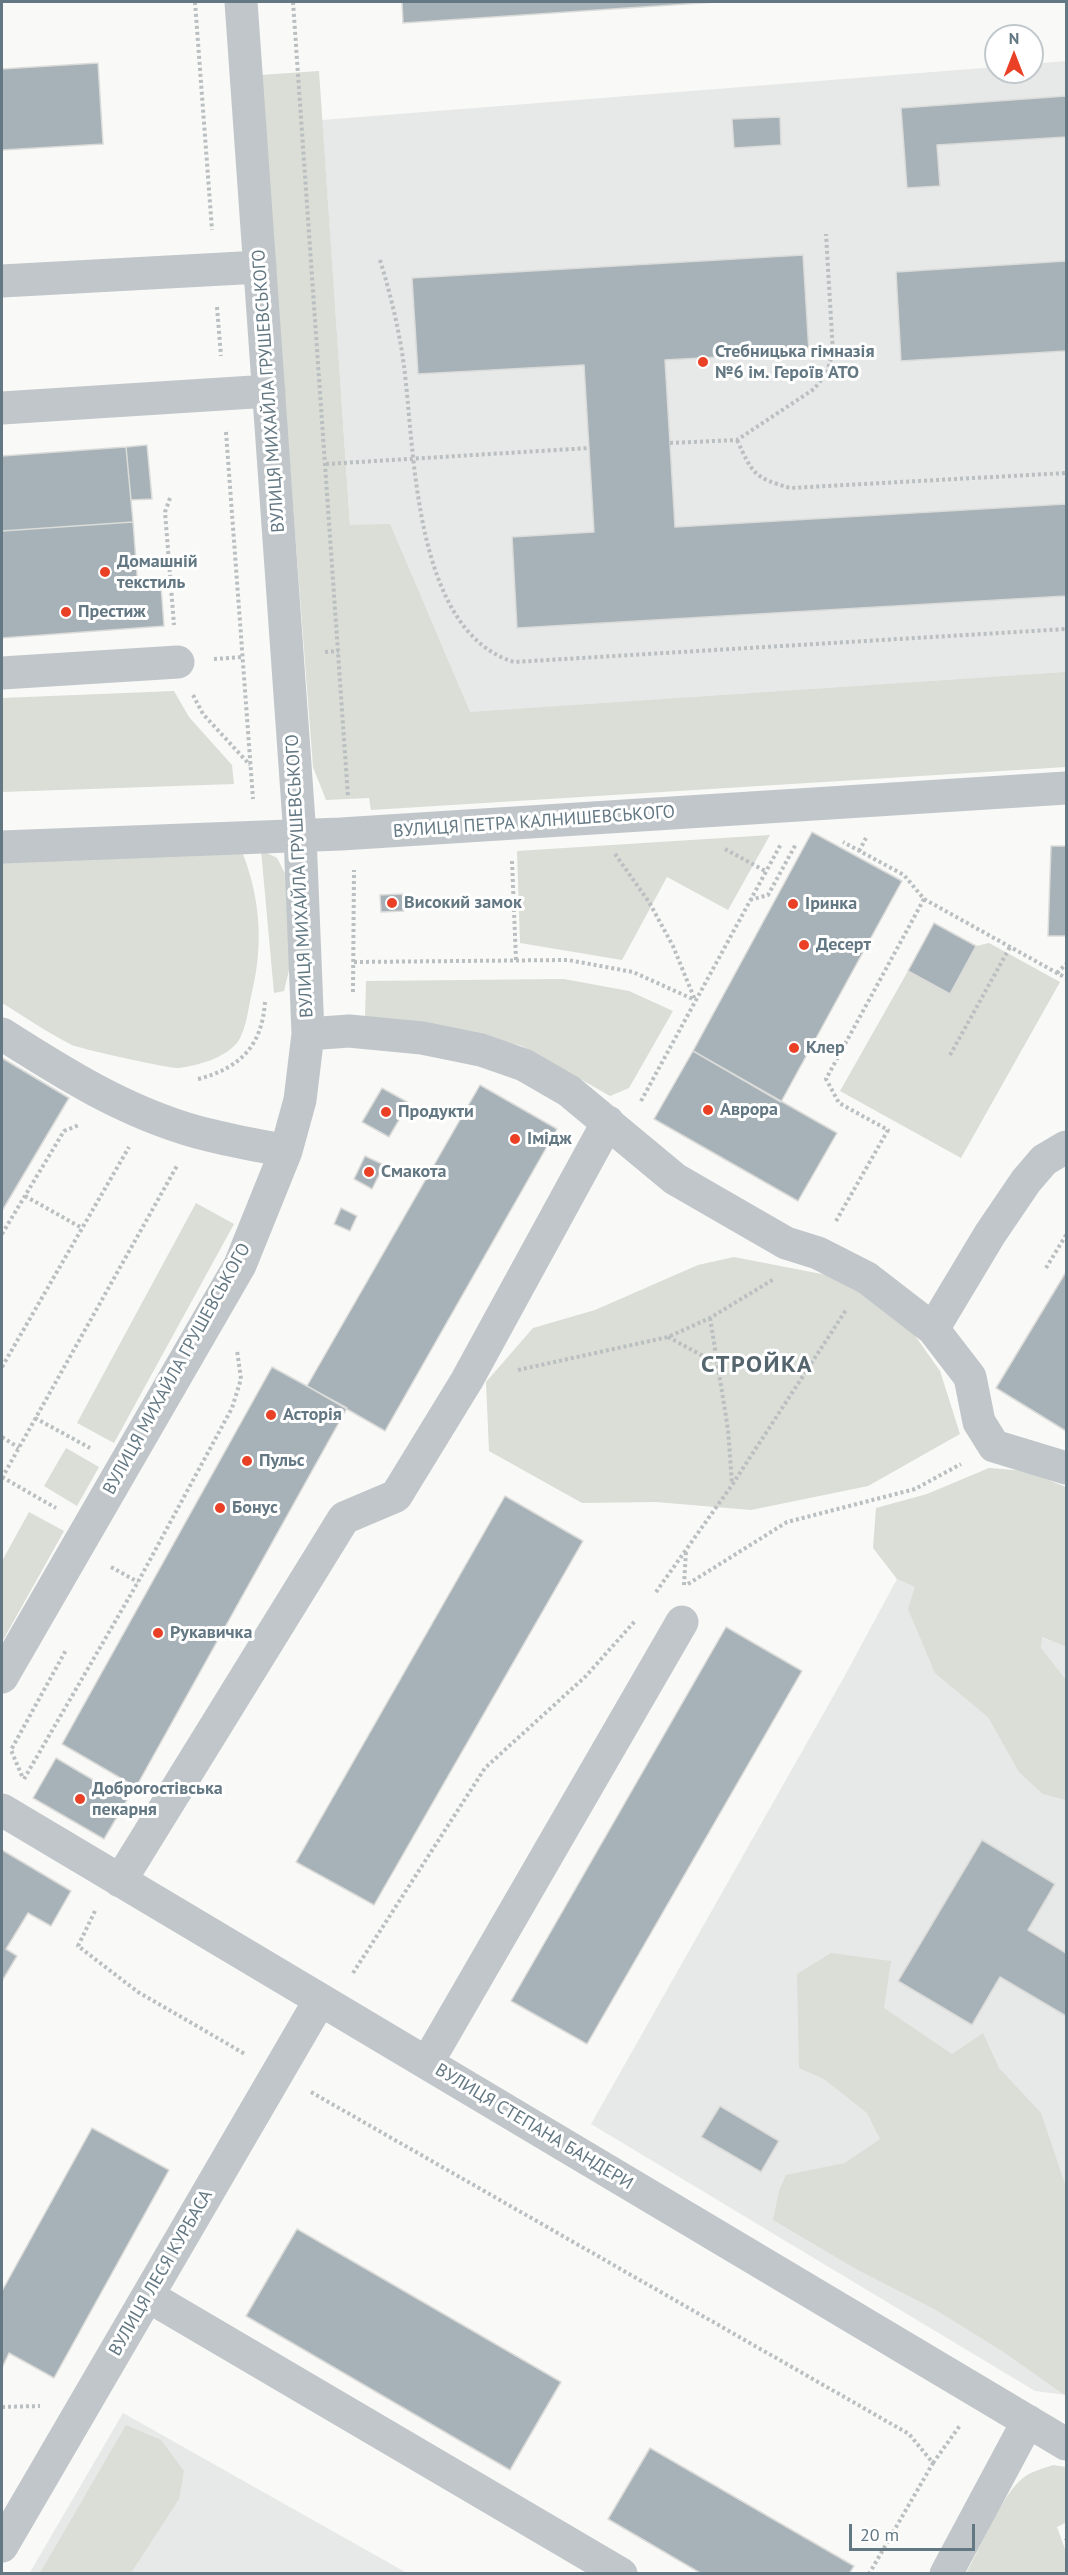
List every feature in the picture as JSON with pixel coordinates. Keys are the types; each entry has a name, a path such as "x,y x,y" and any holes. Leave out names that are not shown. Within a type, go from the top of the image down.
{"street":[{"name":"ВУЛИЦЯ МИХАЙЛА ГРУШЕВСЬКОГО","path":"2,1677 240,1265 286,1151 300,1100 308,1034 300,836 241,2"},
{"path":"2,281 260,267"},
{"path":"2,408 269,391"},
{"path":"2,673 178,662"},
{"name":"ВУЛИЦЯ ПЕТРА КАЛНИШЕВСЬКОГО","path":"2,847 300,836 1066,788"},
{"path":"308,1034 349,1031 422,1038 481,1050 524,1065 551,1080 569,1091 675,1179 786,1243 818,1253 867,1278 933,1329 970,1377 979,1422 994,1446 1066,1468"},
{"path":"2,1034 80,1084 148,1114 196,1131 286,1151"},
{"path":"120,1881 344,1518 396,1496 615,1129"},
{"path":"933,1329 990,1234 1026,1181 1044,1160 1066,1147"},
{"path":"427,2062 682,1622"},
{"name":"ВУЛИЦЯ СТЕПАНА БАНДЕРИ","path":"2,1810 1066,2444"},
{"name":"ВУЛИЦЯ ЛЕСЯ КУРБАСА","path":"2,2546 320,2000"},
{"path":"148,2296 621,2574"},
{"path":"946,2574 1028,2421"}],"path":[{"path":"292,2 349,800"},
{"path":"670,443 737,440 814,389 826,374 832,353 826,234"},
{"path":"380,260 397,316 419,512 438,582 464,626 496,657 514,662 1066,629"},
{"path":"737,440 752,471 768,482 790,488 1066,473"},
{"path":"326,464 589,448"},
{"path":"170,498 165,512 178,662 188,688 203,714 250,765"},
{"path":"137,567 169,564"},
{"path":"750,900 768,895 801,836"},
{"path":"615,1129 695,1000 785,837"},
{"path":"717,845 767,872"},
{"path":"611,849 649,902 673,946 695,1000"},
{"path":"859,851 904,875 924,899 1066,978"},
{"path":"512,855 516,960"},
{"path":"467,1380 668,1337 710,1318 818,1253 888,1130 838,1103 826,1079 924,899"},
{"path":"950,1055 1010,947"},
{"path":"354,962 568,960 633,972 695,1000"},
{"path":"1057,973 1066,964"},
{"path":"198,1079 210,1076 240,1060 256,1042 264,1022 265,1001"},
{"path":"2,1367 148,1114"},
{"path":"2,1234 64,1131 88,1124"},
{"path":"89,1527 2,1477 196,1131"},
{"path":"25,1196 82,1228"},
{"path":"1046,1268 1066,1235"},
{"path":"654,1594 732,1485 867,1278"},
{"path":"710,1318 728,1429 732,1485"},
{"path":"668,1337 716,1363"},
{"path":"11,1750 23,1781 138,1581 232,1408 241,1379 235,1341"},
{"path":"35,1418 91,1449"},
{"path":"2,1437 19,1448"},
{"path":"111,1568 138,1581"},
{"path":"634,1622 641,1612"},
{"path":"97,1909 78,1946 138,1992 909,2434 933,2463"},
{"path":"870,2574 933,2463 966,2418"}],"shaded area":[{"name":"Стебницька гімназія №6 ім. Героїв АТО","path":"1066,61 1066,766 369,798 322,120 984,68 984,84 1044,84 1044,63"},
{"path":"319,71 350,525 390,524 470,712 1066,672 1066,767 371,810 369,798 326,800 313,767 260,75"},
{"path":"174,691 189,717 232,765 234,784 2,792 2,698"},
{"path":"770,835 728,910 667,877 622,960 520,943 517,851"},
{"path":"241,849 256,902 258,955 244,1029 239,1040 227,1052 204,1063 179,1068 126,1058 72,1045 2,1003 2,857"},
{"path":"261,850 277,858 289,881 296,941 284,991 274,993"},
{"path":"989,943 1060,982 961,1158 840,1091 908,971 950,994 976,946"},
{"path":"564,979 629,991 673,1011 629,1088 610,1096 522,1046 449,1028 365,1018 366,981"},
{"path":"196,1203 234,1224 114,1443 77,1423"},
{"path":"734,1257 837,1277 904,1320 940,1371 960,1434 868,1486 751,1510 656,1502 582,1503 489,1451 486,1382 533,1328 595,1310 698,1265"},
{"path":"66,1448 99,1467 77,1506 44,1486"},
{"path":"989,1468 1026,1471 1066,1487 1066,1647 1042,1637 1041,1648 1066,1680 1066,1800 1043,1794 1019,1772 988,1717 935,1673 908,1609 915,1587 897,1579 873,1548 876,1508 927,1494"},
{"path":"29,1512 64,1531 2,1642 2,1561"},
{"path":"897,1579 1066,1647 1066,2395 1035,2391 591,2124 843,1679"},
{"path":"831,1953 891,1961 884,2008 952,2054 983,2033 999,2068 1041,2113 1066,2187 1066,2396 1002,2351 936,2310 858,2270 773,2220 779,2191 786,2175 845,2163 880,2139 867,2113 824,2079 799,2068 797,1974"},
{"path":"123,2413 407,2573 29,2574"},
{"path":"126,2425 161,2440 184,2471 179,2499 131,2573 40,2573"},
{"path":"1053,2465 1066,2467 1066,2527 1065,2523 1057,2527 1066,2552 1066,2573 966,2573 1000,2508 1016,2485 1037,2470"}],"building":[{"path":"402,2 717,2 403,23"},
{"path":"98,63 103,144 2,150 2,69"},
{"path":"1066,96 1066,137 937,145 940,186 907,188 901,108"},
{"path":"780,117 781,145 734,148 732,119"},
{"path":"803,255 809,352 665,360 675,527 1066,504 1066,596 517,628 512,537 594,532 584,365 418,374 412,278"},
{"path":"1066,261 1066,351 901,361 896,272"},
{"path":"147,445 152,499 131,500 126,447"},
{"path":"126,447 133,522 2,531 2,456"},
{"path":"133,522 138,588 161,586 164,626 2,638 2,531"},
{"path":"812,832 902,881 781,1102 693,1051"},
{"path":"1051,846 1066,846 1066,936 1048,936"},
{"name":"Високий замок","path":"403,894 404,911 381,912 380,895"},
{"path":"934,923 976,946 950,994 908,971"},
{"path":"693,1051 837,1133 798,1201 654,1119"},
{"path":"2,1058 69,1098 2,1211"},
{"path":"480,1085 557,1129 385,1431 307,1386"},
{"name":"Продукти","path":"382,1088 409,1103 389,1137 362,1122"},
{"name":"Смакота","path":"365,1156 384,1165 372,1189 354,1179"},
{"path":"341,1208 357,1216 350,1231 334,1224"},
{"path":"1066,1272 1066,1431 996,1388"},
{"path":"272,1367 347,1408 136,1787 62,1744"},
{"path":"505,1496 583,1541 374,1905 296,1862"},
{"path":"726,1627 802,1671 587,2044 511,2001"},
{"name":"Доброгостівська пекарня","path":"56,1758 127,1800 104,1839 33,1798"},
{"path":"982,1840 1055,1884 1028,1930 1066,1953 1066,2016 1000,1977 972,2025 898,1981"},
{"path":"2,1850 71,1891 51,1926 28,1913 6,1949 17,1956 2,1981"},
{"path":"720,2106 779,2141 761,2172 701,2137"},
{"path":"92,2128 169,2170 54,2378 9,2353 2,2368 2,2291"},
{"path":"297,2229 561,2382 510,2470 246,2316"},
{"path":"650,2448 854,2566 849,2574 702,2574 608,2519"}],"place":[{"name":"Стебницька гімназія №6 ім. Героїв АТО","path":"703,362"},
{"name":"Домашній текстиль","path":"105,572"},
{"name":"Престиж","path":"66,612"},
{"name":"Високий замок","path":"392,903"},
{"name":"Іринка","path":"793,904"},
{"name":"Десерт","path":"804,945"},
{"name":"Клер","path":"794,1048"},
{"name":"Аврора","path":"708,1110"},
{"name":"Продукти","path":"386,1112"},
{"name":"Імідж","path":"515,1139"},
{"name":"Смакота","path":"369,1172"},
{"name":"Асторія","path":"271,1415"},
{"name":"Пульс","path":"247,1461"},
{"name":"Бонус","path":"220,1508"},
{"name":"Рукавичка","path":"158,1633"},
{"name":"Доброгостівська пекарня","path":"80,1799"}],"district":[{"name":"СТРОЙКА","path":"757,1365"}]}
